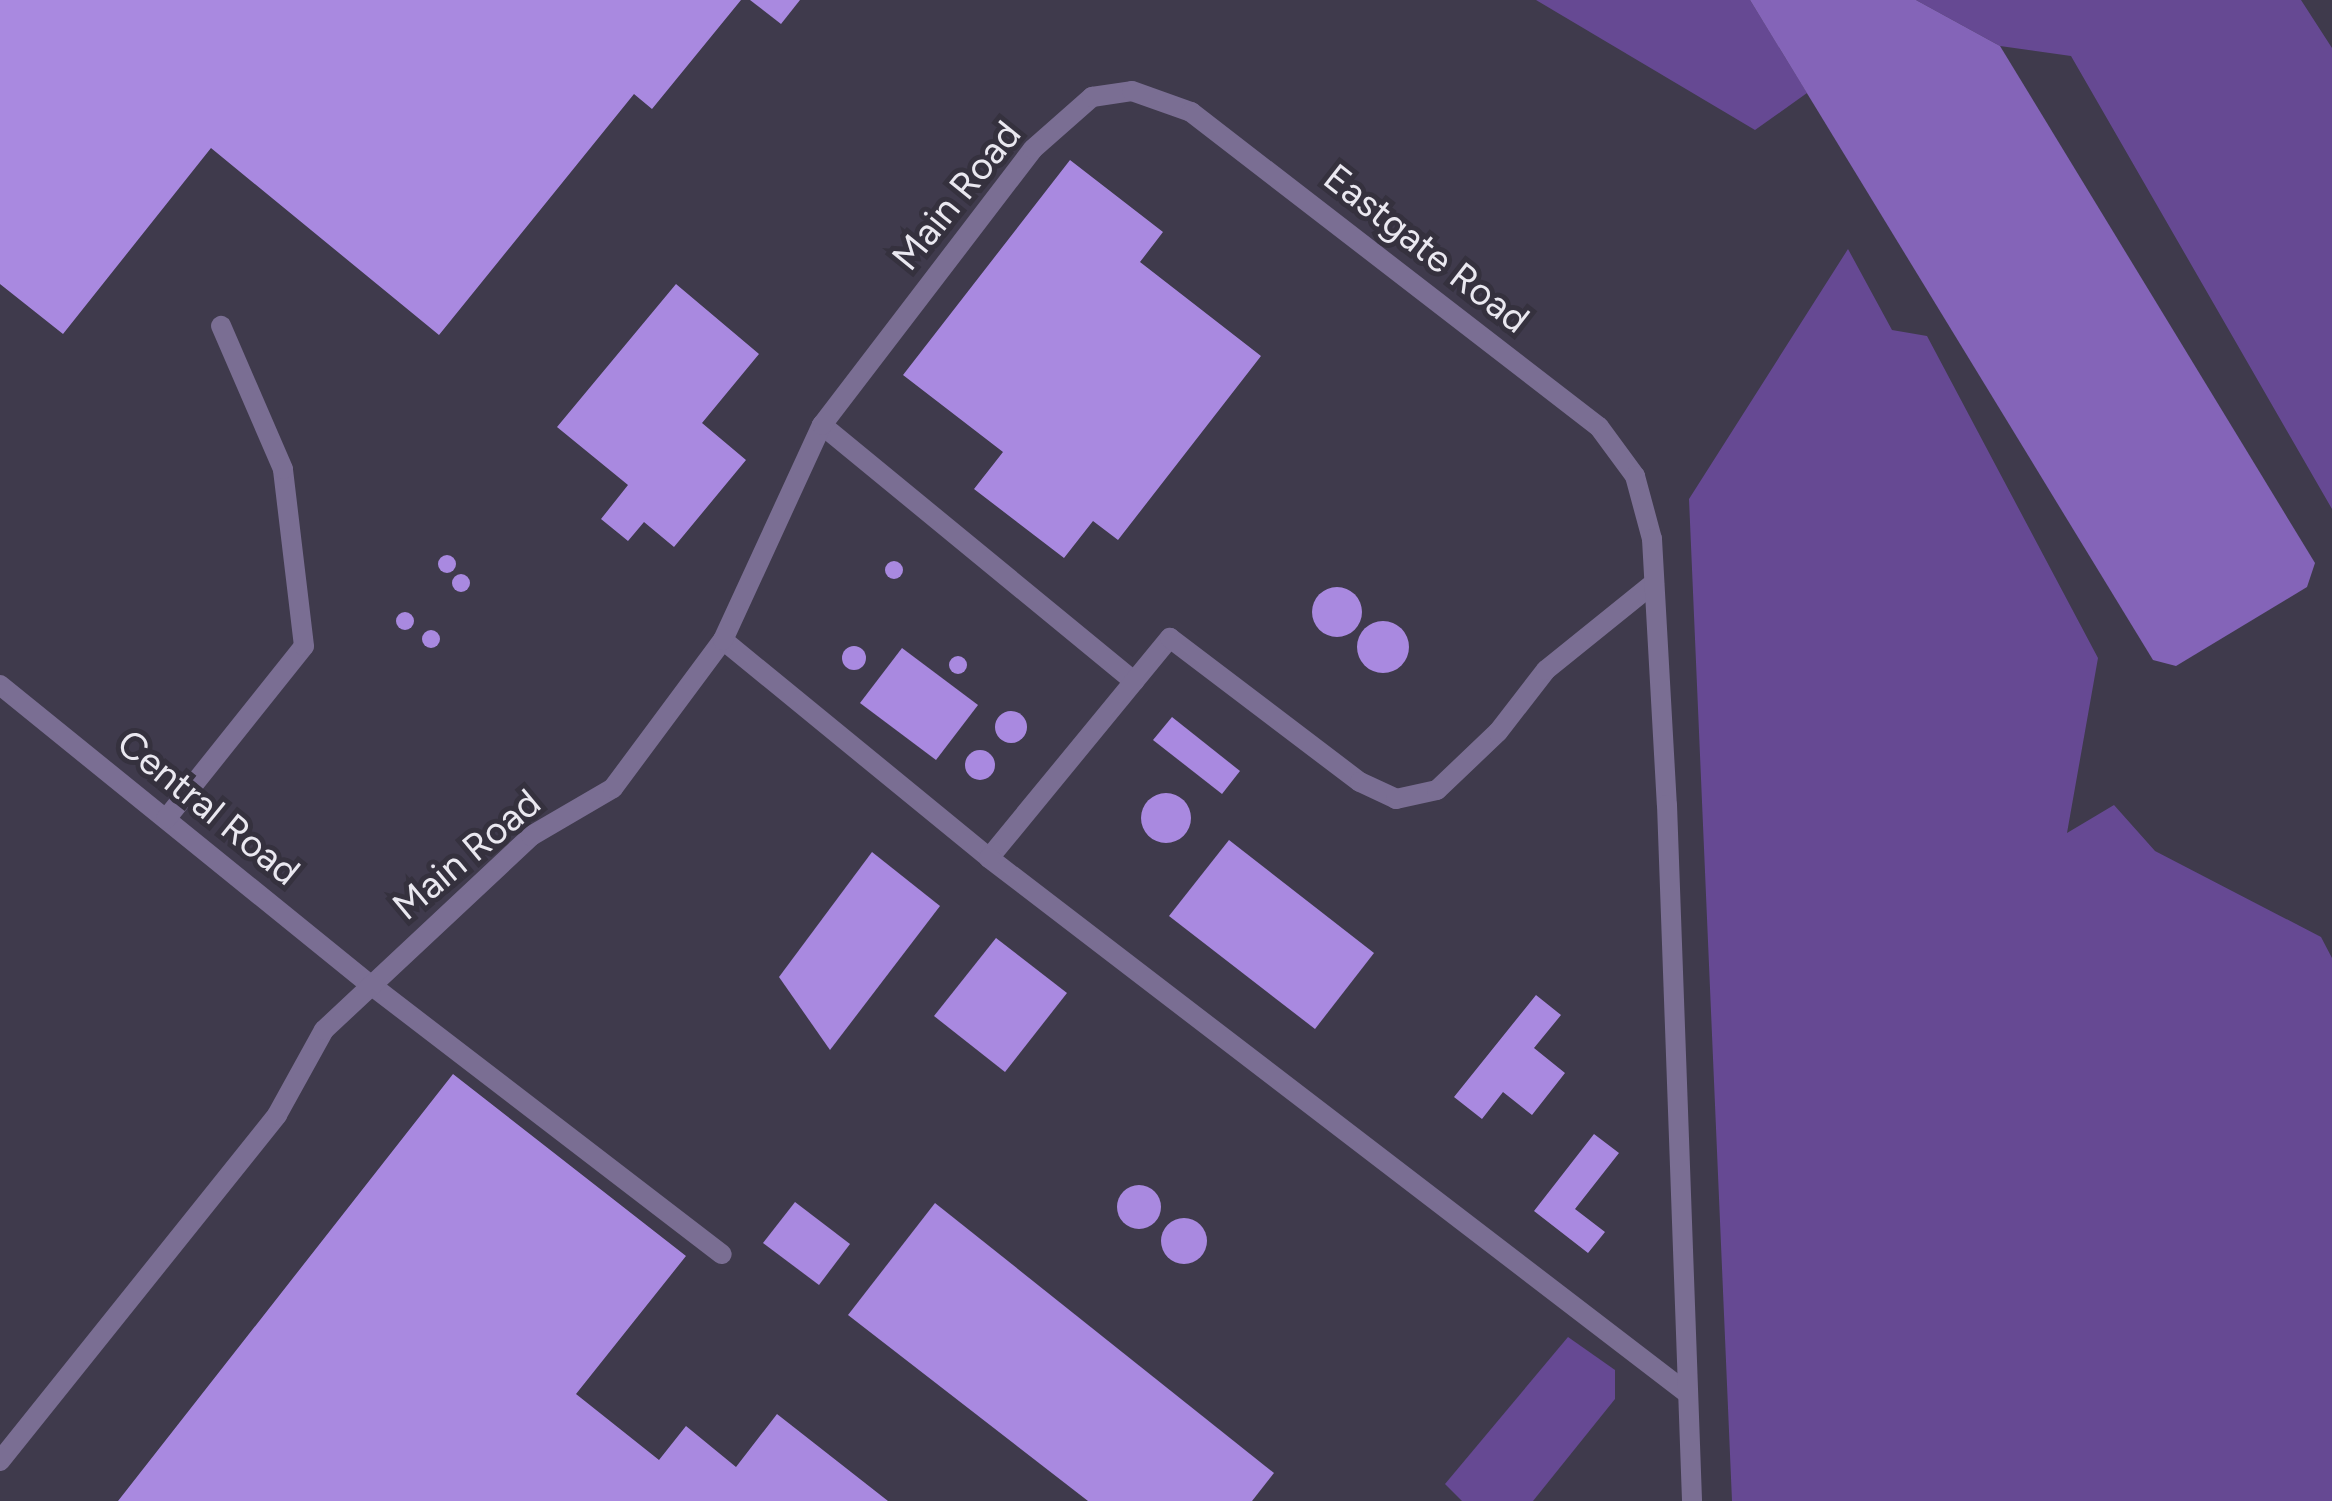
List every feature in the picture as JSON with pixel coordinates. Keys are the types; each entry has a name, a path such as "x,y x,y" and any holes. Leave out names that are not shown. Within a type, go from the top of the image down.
{"lane":[{"name":"Eastgate Road","path":"1092,97 1132,91 1192,112 1599,427 1635,476 1652,539 1692,1501"},
{"name":"Main Road","path":"0,1461 277,1114 324,1030 531,836 613,788 723,640 822,425 1033,150 1092,97"},
{"path":"166,819 304,646 284,469 221,326"},
{"path":"822,425 1134,681"},
{"path":"989,858 1170,638 1360,782 1396,799 1437,790 1498,732 1546,670 1654,583"},
{"path":"723,640 989,858 1688,1393"},
{"name":"Central Road","path":"0,685 372,985 722,1254"}],"shaded area":[{"path":"0,0 2332,0 2332,1501 0,1501"},
{"path":"1536,0 1750,0 1807,93 1755,130"},
{"path":"1750,0 1916,0 2000,46 2315,563 2307,587 2176,666 2153,660"},
{"path":"1916,0 2301,0 2332,48 2332,509 2071,56 2000,46"},
{"path":"1848,249 1892,330 1927,336 2098,658 2067,833 2114,805 2155,851 2321,937 2332,958 2332,1501 1732,1501 1689,499"},
{"path":"1568,1337 1615,1370 1615,1399 1533,1501 1462,1501 1445,1484"}],"building":[{"path":"0,0 741,0 652,109 634,94 439,335 211,148 63,334 0,284"},
{"path":"750,0 800,0 781,24"},
{"path":"1070,160 1163,232 1140,262 1261,356 1118,540 1093,521 1064,558 974,489 1003,452 903,375"},
{"path":"676,284 759,354 702,423 746,460 674,547 644,522 628,541 601,519 628,485 557,427"},
{"path":"447,555 456,564 447,573 438,564"},
{"path":"894,561 903,570 894,579 885,570"},
{"path":"461,574 470,583 461,592 452,583"},
{"path":"1337,587 1355,594 1362,612 1355,630 1337,637 1319,630 1312,612 1319,594"},
{"path":"405,612 414,621 405,630 396,621"},
{"path":"1383,621 1401,629 1409,647 1401,665 1383,673 1365,665 1357,647 1365,629"},
{"path":"431,630 440,639 431,648 422,639"},
{"path":"854,646 866,658 854,670 842,658"},
{"path":"902,648 978,705 936,760 860,703"},
{"path":"958,656 967,665 958,674 949,665"},
{"path":"1011,711 1022,716 1027,727 1022,738 1011,743 1000,738 995,727 1000,716"},
{"path":"1172,717 1240,771 1222,794 1153,740"},
{"path":"980,750 991,754 995,765 991,776 980,780 969,776 965,765 969,754"},
{"path":"1166,793 1183,801 1191,818 1183,835 1166,843 1149,835 1141,818 1149,801"},
{"path":"1229,840 1374,953 1315,1029 1169,916"},
{"path":"872,852 940,906 830,1050 779,977"},
{"path":"996,938 1067,993 1005,1072 934,1016"},
{"path":"1536,995 1561,1015 1534,1048 1565,1073 1532,1115 1503,1092 1482,1119 1454,1097"},
{"path":"453,1074 686,1256 576,1394 659,1460 686,1426 736,1467 777,1414 888,1501 118,1501"},
{"path":"1594,1134 1619,1153 1575,1209 1605,1232 1588,1253 1534,1211"},
{"path":"1139,1185 1155,1191 1161,1207 1155,1223 1139,1229 1123,1223 1117,1207 1123,1191"},
{"path":"795,1202 850,1244 819,1285 763,1243"},
{"path":"935,1203 1274,1473 1252,1501 1088,1501 848,1315"},
{"path":"1184,1218 1200,1225 1207,1241 1200,1257 1184,1264 1168,1257 1161,1241 1168,1225"}]}
